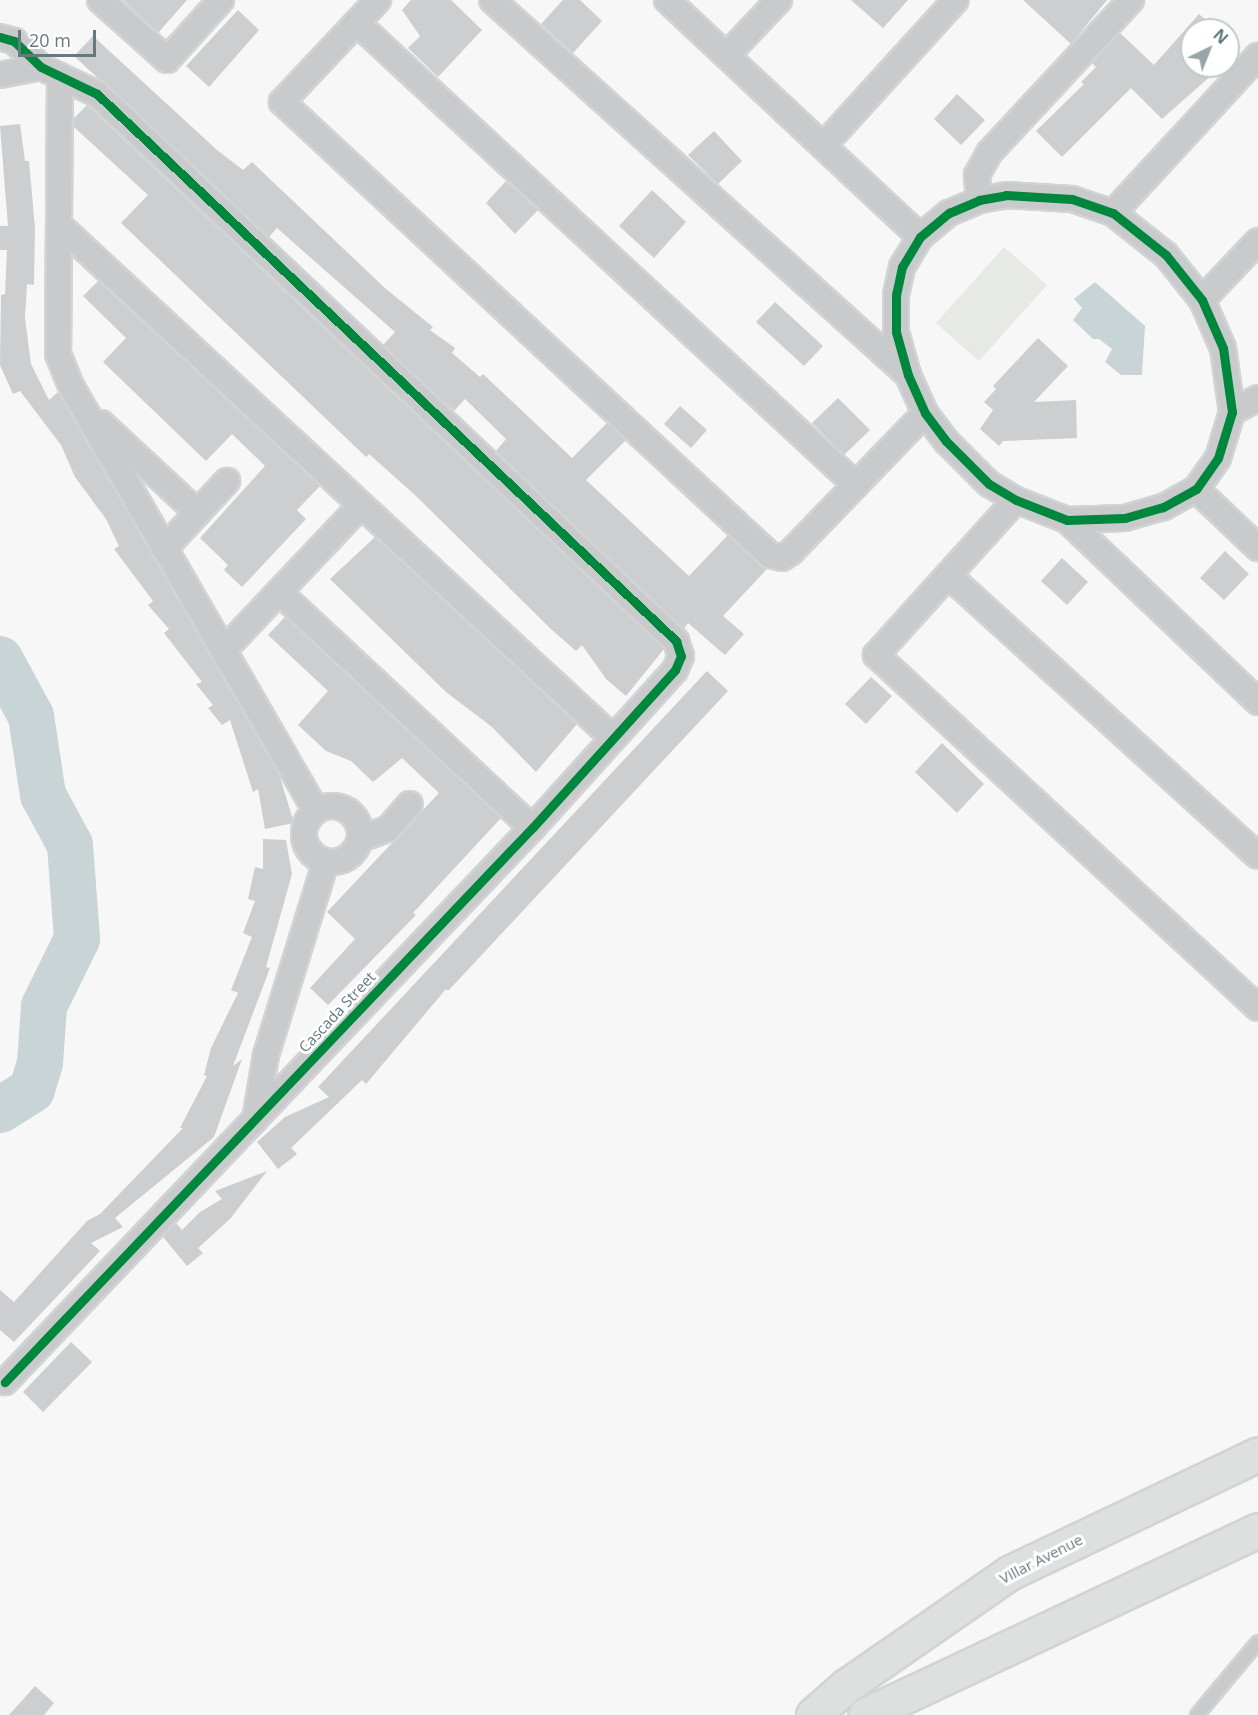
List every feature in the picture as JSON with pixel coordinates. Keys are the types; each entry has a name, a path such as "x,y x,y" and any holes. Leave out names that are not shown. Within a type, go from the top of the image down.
{"street":[{"path":"100,0 166,60 221,0"},
{"path":"378,0 282,102 770,555 782,558 791,552 925,413"},
{"path":"492,0 908,375"},
{"path":"667,0 920,237"},
{"path":"727,55 778,0"},
{"path":"823,146 956,0"},
{"path":"979,200 977,175 989,153 1131,0"},
{"path":"357,23 856,484"},
{"path":"0,38 14,41 51,72 60,226 58,354 84,408 316,810"},
{"path":"1113,213 1258,56"},
{"path":"0,75 51,72"},
{"name":"Cascada Street","path":"5,1382 532,828 675,670 681,656 676,642 97,94 51,72"},
{"path":"1006,195 1072,199 1113,213 1166,255 1202,300 1223,348 1232,412 1218,458 1196,489 1163,507 1125,518 1067,520 1016,501 969,465 925,413 908,375 896,332 896,295 902,267 920,237 949,213 979,200 1006,195"},
{"path":"60,226 613,738"},
{"path":"1202,300 1258,241"},
{"path":"1232,412 1258,398"},
{"path":"84,408 198,513"},
{"path":"164,549 227,481"},
{"path":"1196,489 1258,548"},
{"path":"1016,501 876,655 1258,1008"},
{"path":"225,649 361,505"},
{"path":"1067,520 1258,702"},
{"path":"948,575 1258,856"},
{"path":"279,592 532,828"},
{"path":"360,839 388,829 410,804"},
{"path":"334,806 351,813 360,830 360,839 351,855 326,861 310,851 306,843 305,825 316,810 334,806"},
{"path":"255,1120 266,1055 326,861"},
{"name":"Villar Avenue","path":"813,1715 846,1686 1009,1573 1258,1454"},
{"path":"865,1715 1258,1530"}],"lane":[{"path":"1197,1715 1258,1641"}],"shaded area":[{"path":"1004,247 1047,285 979,361 936,323"},
{"path":"1095,282 1145,326 1142,375 1121,375 1105,362 1112,349 1099,339 1093,339 1073,320 1082,308 1074,299"}],"building":[{"path":"123,0 187,0 158,33"},
{"path":"411,0 451,0 482,30 438,77 408,48 420,36 402,10"},
{"path":"563,0 580,0 602,21 573,53 541,24"},
{"path":"851,0 908,0 883,28"},
{"path":"1023,0 1107,0 1071,44"},
{"path":"238,10 259,30 209,87 186,66"},
{"path":"1120,33 1154,65 1180,36 1180,78 1208,78 1162,119 1131,88 1062,157 1036,131 1084,84 1081,82 1096,67 1092,63"},
{"path":"93,36 217,150 243,170 252,162 386,289 433,327 430,330 455,348 452,353 480,377 483,374 572,458 607,423 626,440 586,480 689,576 728,535 767,569 723,616 744,634 725,655 688,623 684,629 496,451 506,439 465,399 454,411 383,345 395,332 277,228 269,237 74,56"},
{"path":"957,94 985,120 961,145 934,119"},
{"path":"87,105 664,649 626,696 606,679 582,645 576,651 552,630 416,496 369,454 366,457 121,223 148,195 74,127 74,118"},
{"path":"20,124 25,161 29,161 35,228 34,285 27,284 25,318 31,364 49,400 58,392 279,774 294,823 265,829 258,789 253,792 230,720 222,725 208,708 213,705 196,684 202,682 164,633 169,629 148,605 153,601 114,549 119,546 106,519 75,477 61,445 20,391 13,394 0,365 1,295 5,294 7,250 0,250 0,226 8,226 0,126"},
{"path":"714,131 742,161 718,184 688,155"},
{"path":"506,181 538,210 515,234 486,203"},
{"path":"652,190 686,222 654,258 619,226"},
{"path":"98,281 320,486 297,510 306,519 242,587 224,570 228,565 200,538 265,466 232,434 206,461 103,362 126,338 83,296"},
{"path":"775,302 823,346 804,366 756,322"},
{"path":"1038,338 1068,366 1034,402 1076,400 1077,438 1003,441 999,446 980,429 993,410 984,402 996,389 993,386"},
{"path":"838,398 870,430 844,455 812,423"},
{"path":"680,406 707,430 691,448 664,424"},
{"path":"375,537 577,724 536,772 492,727 446,692 330,579"},
{"path":"1225,551 1249,574 1224,600 1200,578"},
{"path":"1062,558 1088,582 1067,605 1041,581"},
{"path":"285,617 501,818 413,913 416,915 328,1005 310,988 355,939 327,912 439,793 402,758 373,782 351,761 326,751 298,725 328,691 268,635"},
{"path":"707,671 728,691 448,991 446,989 366,1084 362,1080 291,1148 297,1154 278,1169 257,1142 285,1117 329,1097 318,1087"},
{"path":"871,677 892,696 866,724 845,704"},
{"path":"942,743 984,784 957,813 915,772"},
{"path":"263,839 286,840 292,874 266,967 270,968 233,1066 242,1059 214,1137 115,1218 123,1227 91,1243 100,1251 14,1342 0,1330 0,1290 14,1302 87,1221 100,1214 183,1128 180,1128 207,1076 204,1075 211,1048 238,993 231,990 252,937 243,933 255,901 248,899 255,867 263,869"},
{"path":"267,1171 230,1219 198,1248 203,1253 187,1266 163,1237 176,1223 182,1230 200,1212 222,1199 215,1191"},
{"path":"71,1342 92,1362 43,1412 23,1392"},
{"path":"35,1686 54,1703 44,1715 9,1715"}],"waterway":[{"path":"0,659 31,716 43,795 70,845 77,939 44,1006 40,1063 32,1090 0,1110"}],"cycle path":[{"path":"0,37 14,41 41,67 97,94 676,641 681,656 675,670 532,828 5,1382"},
{"path":"1006,195 1072,199 1113,213 1166,255 1202,300 1223,348 1232,412 1218,458 1196,489 1163,507 1125,518 1067,520 1016,500 989,484 946,441 925,413 908,375 896,332 896,295 902,267 920,237 949,213 979,200 1006,195"}]}
